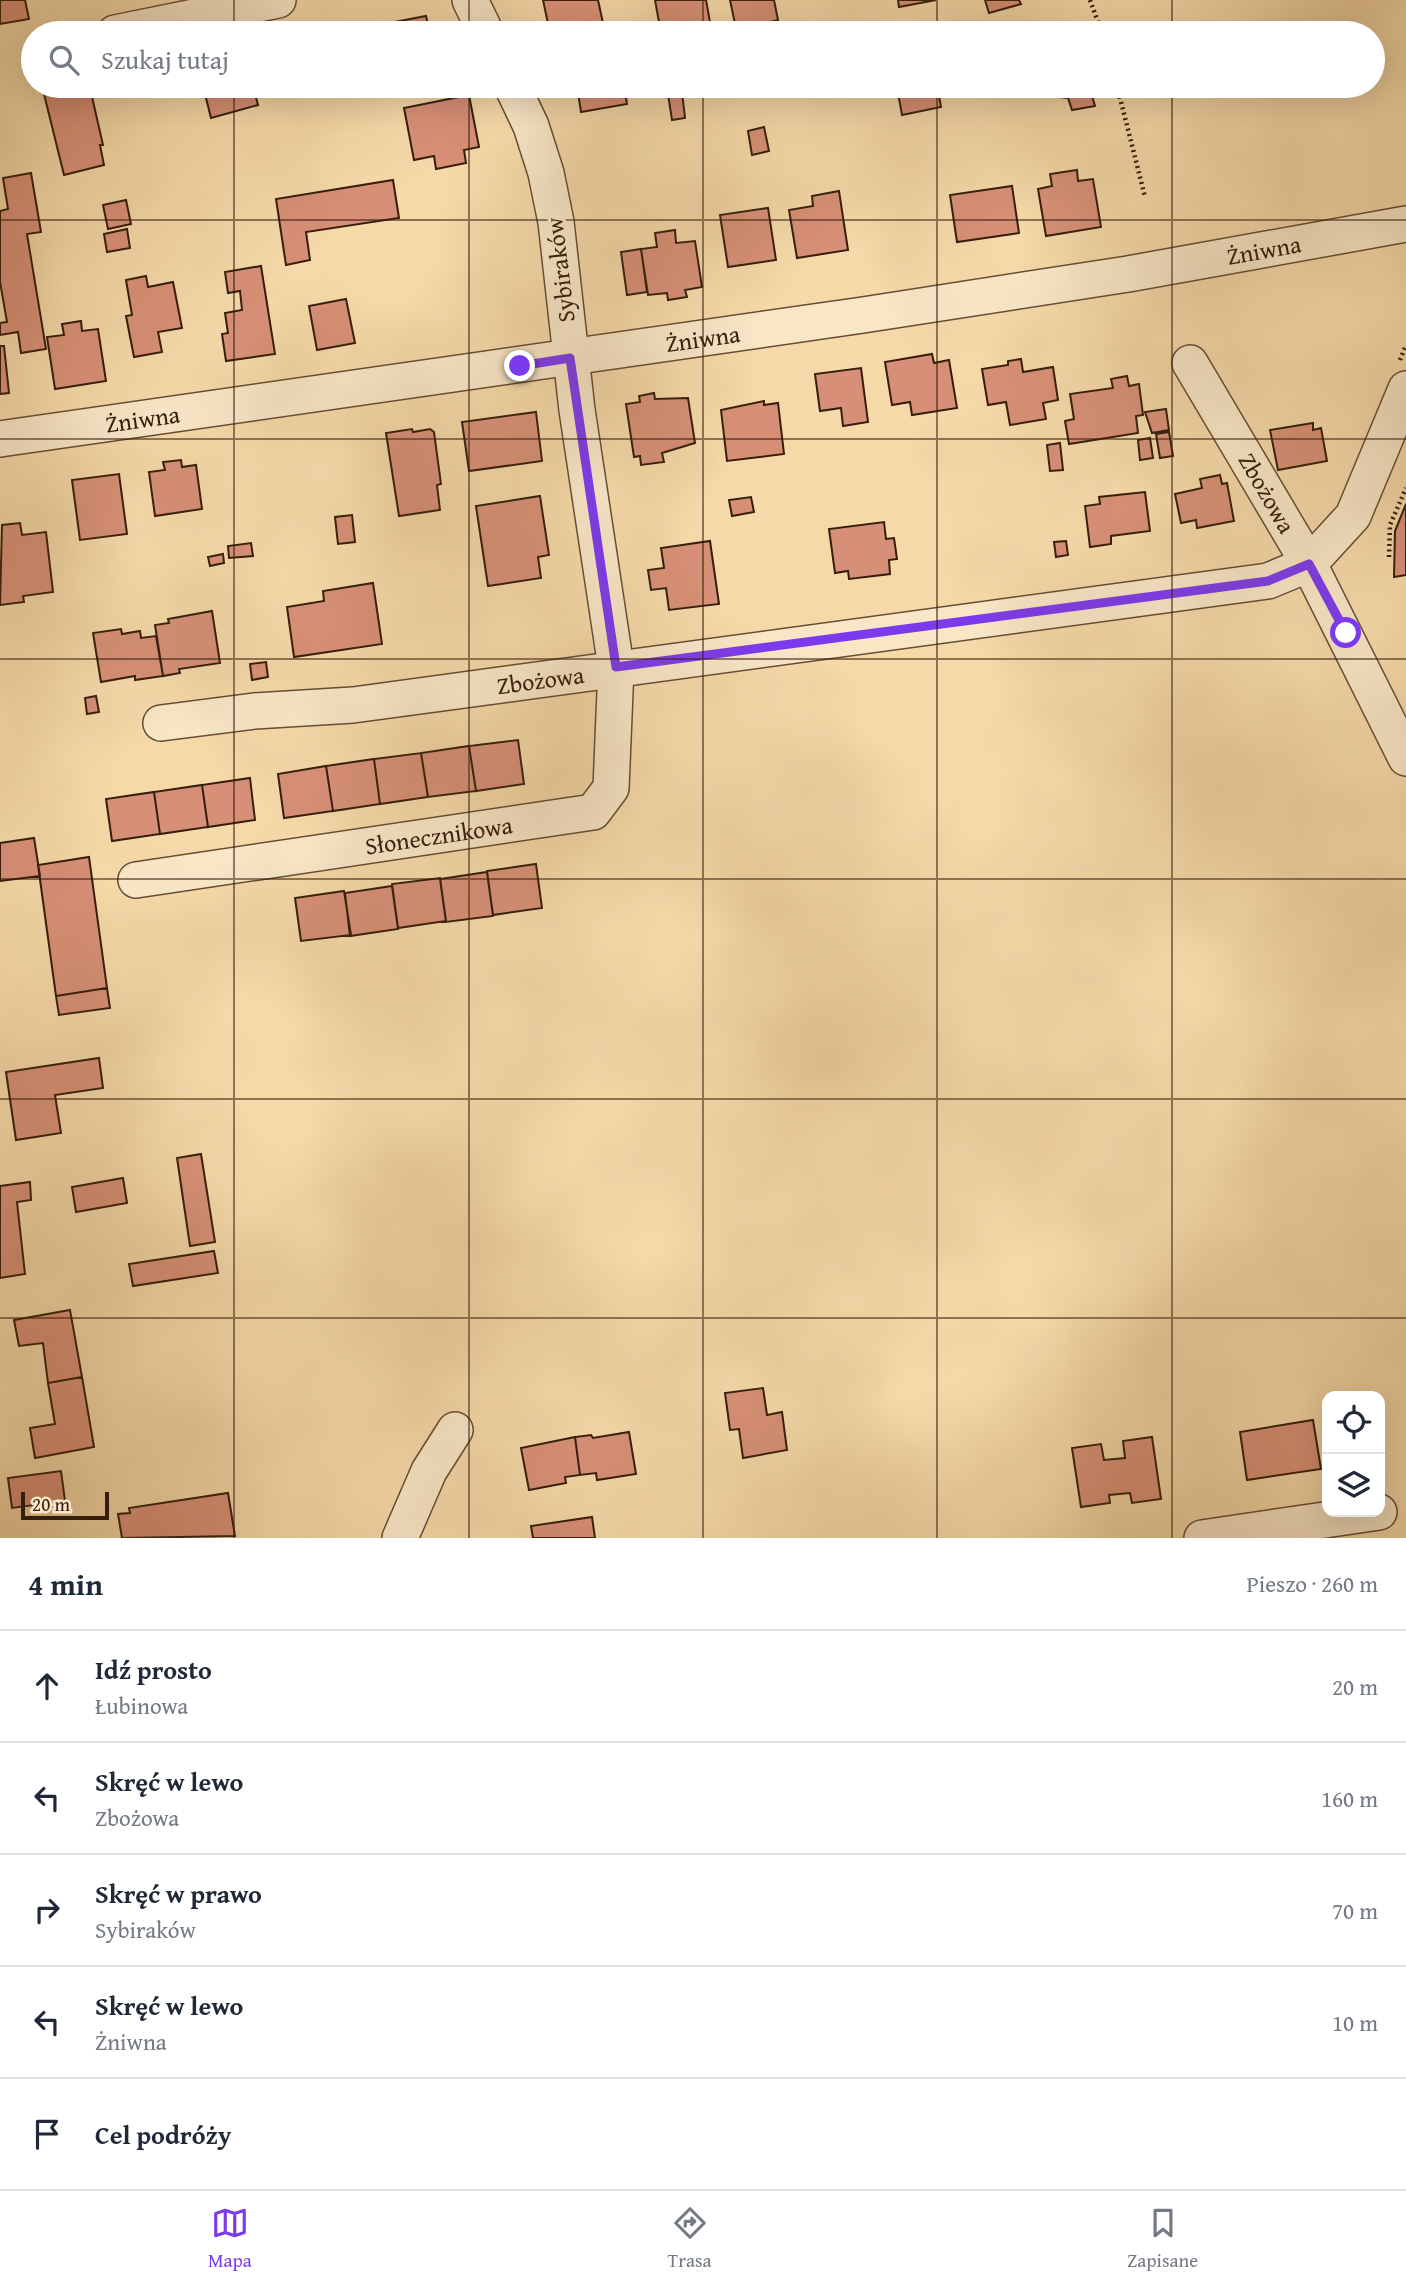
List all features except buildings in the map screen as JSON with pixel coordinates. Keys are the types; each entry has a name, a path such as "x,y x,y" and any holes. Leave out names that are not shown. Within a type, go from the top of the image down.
{"street":[{"path":"174,21 278,0"},
{"path":"470,0 480,21"},
{"name":"Sybiraków","path":"518,98 531,126 546,173 556,222 570,358 616,667"},
{"name":"Żniwna","path":"0,439 570,358 1128,274 1406,224"},
{"name":"Zbożowa","path":"161,723 254,711 353,705 616,667 1268,581 1309,564 1190,363"},
{"path":"1406,389 1353,516 1309,564 1346,633 1406,758"},
{"name":"Słonecznikowa","path":"136,880 593,812 611,788 616,667"},
{"path":"400,1538 429,1471 455,1430"},
{"path":"1385,1511 1406,1508"},
{"path":"1202,1538 1345,1517"}],"path":[{"path":"1090,0 1098,21"},
{"path":"1120,98 1145,197"},
{"path":"1389,557 1390,525 1406,488"}],"route":[{"path":"520,366 570,358 616,667 1268,581 1309,564 1346,633"}]}
